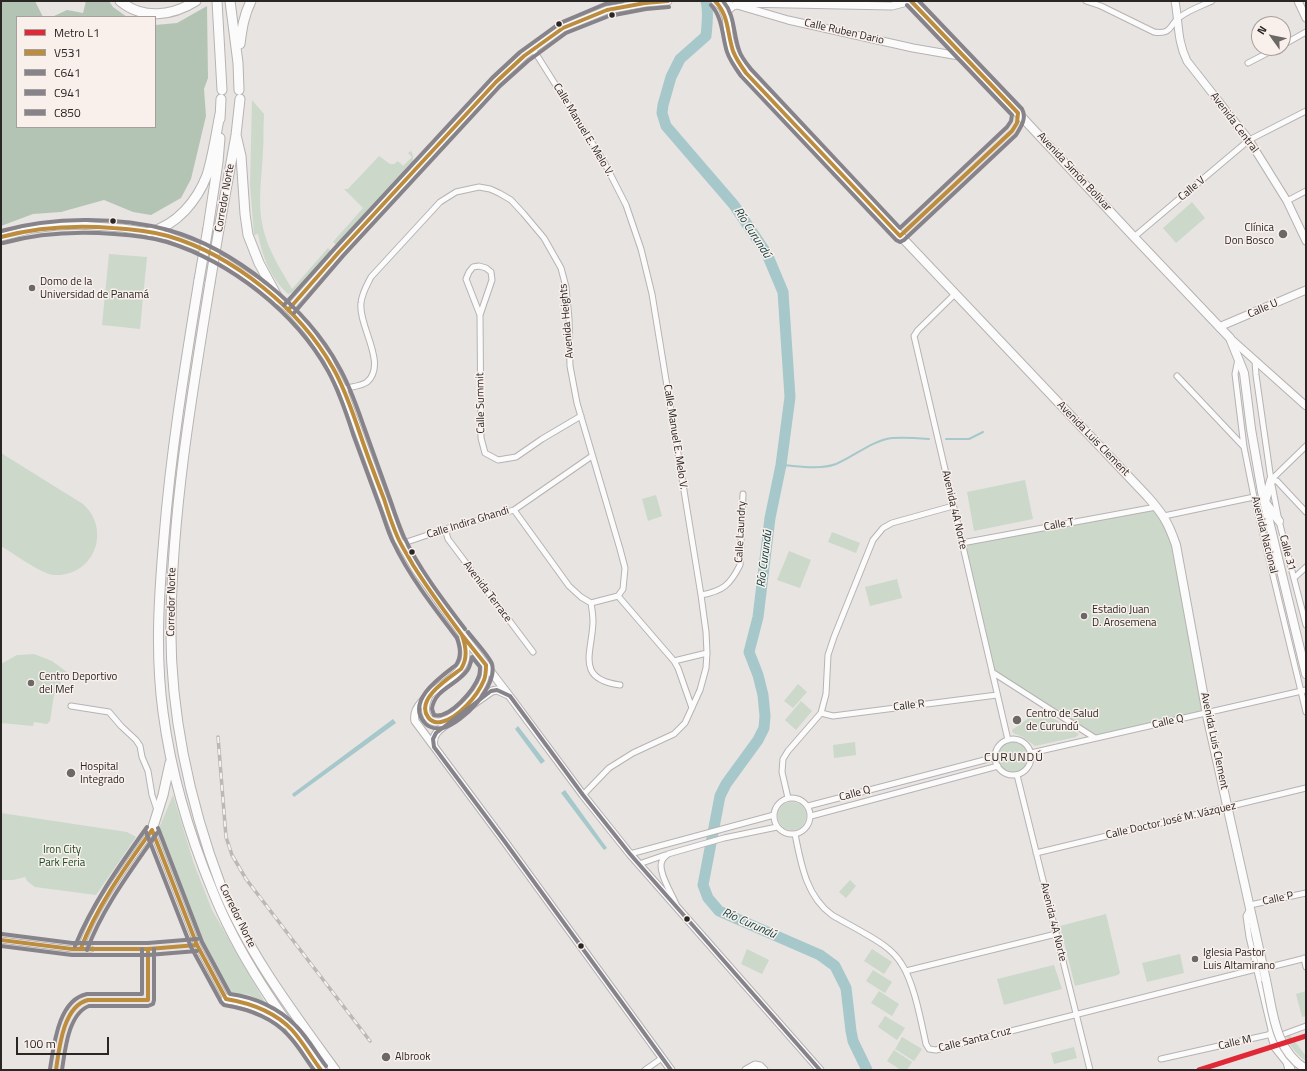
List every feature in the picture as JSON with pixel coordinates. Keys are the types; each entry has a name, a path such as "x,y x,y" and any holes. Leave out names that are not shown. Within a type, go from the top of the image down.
{"highway":[{"path":"121,1 139,12 159,15 168,14 182,9 196,1"},
{"name":"Corredor Norte","path":"217,1 222,94 218,162 184,366 168,482 158,612 159,670 163,711 171,758 187,822 213,893 245,958 291,1029 321,1070"},
{"name":"Corredor Norte","path":"230,1 238,63 240,95 236,135 210,283 181,473 170,619 176,707 182,748 197,817 222,887 253,950 280,994 335,1070"},
{"path":"238,63 242,25 245,12 250,1"},
{"path":"150,232 162,228 177,218 188,207 203,184 208,169 220,114"},
{"path":"236,135 241,156 247,228 259,263 279,300"},
{"path":"152,830 163,795 171,758"},
{"path":"226,999 255,1005 291,1029"},
{"path":"1272,1034 1276,1047 1288,1062 1290,1070"}],"main road":[{"path":"288,309 491,88 532,49 563,28 607,10 645,3 668,1"},
{"path":"715,1 727,14"},
{"name":"Avenida Luis Clement","path":"728,1 727,14 729,37 733,53 746,73 1156,507 1164,516 1170,527 1176,545 1207,713 1277,1030 1290,1055 1299,1065 1306,1069"},
{"path":"735,1 744,4 892,6 911,1"},
{"name":"Avenida Simón Bolívar","path":"911,1 1090,188 1219,327"},
{"name":"Avenida Central","path":"1175,1 1178,18 1179,41 1181,50 1187,61 1249,140 1287,201 1306,241"},
{"path":"1298,1 1306,18"},
{"path":"770,4 768,10 770,14"},
{"name":"Calle Ruben Dario","path":"727,14 733,6 737,5 788,20 906,46 965,57"},
{"path":"1,237 33,229 78,225 122,228 168,236 198,247 224,261 250,278 279,300 288,309 309,332 328,359 343,389 401,544 416,570 583,796 630,854 820,1070"},
{"name":"Calle U","path":"1219,327 1306,290"},
{"name":"Avenida Nacional","path":"1219,327 1230,338 1244,373 1254,452 1306,674"},
{"path":"1230,338 1306,406"},
{"path":"1270,480 1265,502 1279,521"},
{"path":"462,634 466,651 464,664 418,706 414,717 418,726 497,831 671,1070"},
{"path":"431,694 425,706 426,714 434,721 439,722 445,720 461,710 474,697 484,681 486,665"},
{"path":"434,747 433,739 436,733 487,693 496,690 510,696"},
{"path":"746,1070 755,1065 760,1066 764,1070"}],"street":[{"path":"1086,1 1101,6 1154,32 1160,33 1172,27 1178,18 1212,1"},
{"path":"1291,40 1306,32"},
{"name":"Calle Manuel E. Melo V.","path":"532,49 603,160 626,205 641,250 652,294 706,632 706,668 700,690 685,723 674,734 633,753 609,768 583,796"},
{"path":"1248,63 1261,56"},
{"name":"Calle V","path":"1134,237 1249,140 1306,111"},
{"name":"Avenida Heights","path":"343,389 366,383 373,374 374,357 362,319 361,303 365,288 372,277 440,202 456,192 478,188 490,189 511,200 544,238 561,268 566,287 569,319 570,366 577,403 625,568 623,589 618,596"},
{"path":"1287,201 1306,191"},
{"path":"479,266 486,268 491,272 492,280 480,315 466,279 473,267 479,266"},
{"name":"Avenida 4A Norte","path":"955,294 918,330 914,336 1008,740"},
{"name":"Calle Summit","path":"480,315 481,438 485,453 498,460 516,457 581,416"},
{"name":"Avenida Nacional","path":"1238,356 1235,374 1244,447 1254,497 1304,690 1306,712"},
{"name":"Calle 31","path":"1255,361 1270,480 1306,625"},
{"path":"1177,376 1244,447"},
{"path":"1270,480 1306,446"},
{"name":"Calle Indira Ghandi","path":"401,544 445,529 514,510 592,456"},
{"path":"1270,480 1277,481 1306,512"},
{"name":"Calle Laundry","path":"701,595 714,592 728,584 735,576 740,565 743,494"},
{"path":"1164,516 1254,497"},
{"path":"788,798 782,772 783,760 788,751 821,713 826,694 828,657 834,637 873,540 883,528 892,523 953,506"},
{"name":"Calle T","path":"962,543 1156,507"},
{"path":"514,510 569,586 581,597 591,603 618,596 674,661 678,668 692,708"},
{"name":"Avenida Terrace","path":"445,529 448,539 533,652"},
{"path":"1294,578 1306,567"},
{"path":"591,603 593,621 589,660 590,671 598,679 610,684 620,685"},
{"path":"674,661 707,654"},
{"path":"992,672 1095,738"},
{"name":"Calle Q","path":"1031,753 1304,690"},
{"name":"Calle R","path":"821,713 833,716 997,695"},
{"path":"71,706 109,712 120,726 136,740 140,746 142,757 148,771 152,795 158,813"},
{"path":"1016,739 1023,742 1031,753 1032,757 1028,767 1017,775 1007,774 998,766 996,757 998,748 1008,740 1016,739"},
{"name":"Calle Q","path":"808,806 996,757"},
{"name":"Calle Q","path":"811,816 998,766"},
{"name":"Avenida 4A Norte","path":"1017,775 1090,1070"},
{"name":"Calle Doctor José M. Vázquez","path":"1036,853 1306,788"},
{"path":"792,797 801,800 808,806 811,816 808,826 800,833 787,834 777,827 774,815 778,804 792,797"},
{"path":"630,854 774,815"},
{"path":"639,864 724,838 777,827"},
{"path":"152,830 197,945 226,999"},
{"path":"81,948 88,928 105,898 152,830"},
{"name":"Calle Santa Cruz","path":"795,834 805,878 813,894 832,915 885,945 901,962 909,976 926,1044 929,1049 936,1050 1256,969"},
{"path":"668,854 662,859 660,865 663,876 679,908"},
{"name":"Calle P","path":"1250,907 1306,893"},
{"path":"1250,907 1246,916 1248,937 1272,1034"},
{"path":"906,971 1056,934"},
{"path":"1,940 72,949 91,949"},
{"path":"1274,966 1305,958 1306,966"},
{"name":"Calle M","path":"1161,1059 1272,1034 1276,1037 1306,1026"},
{"path":"645,1070 662,1058"}],"green space":[{"path":"1,1 35,1 42,16 16,16 16,128 156,128 156,25 177,23 207,6 208,78 204,89 206,116 191,179 181,198 151,215 133,212 104,200 61,212 33,214 1,226"},
{"path":"86,1 109,1 113,7 126,16 54,16 67,10 83,13"},
{"path":"252,100 264,114 260,190 260,209 263,228 271,252 292,289 328,248 332,252 294,292 288,294 282,288 268,267 258,234 254,235 250,185"},
{"path":"411,151 413,156 413,163 338,246 333,242 363,208 344,189 348,189 379,156 390,164 394,164 398,161 403,166 412,157 408,153"},
{"path":"1192,202 1205,218 1176,243 1163,228"},
{"path":"109,254 147,257 140,329 102,325"},
{"path":"1,453 83,504 92,515 96,526 97,538 94,550 88,560 79,568 68,574 48,574 1,546"},
{"path":"1025,480 1033,519 974,531 967,492"},
{"path":"656,495 662,516 648,521 642,499"},
{"name":"Estadio Juan D. Arosemena","path":"1156,507 1170,527 1207,713 1095,738 992,672 962,543"},
{"path":"832,532 860,543 856,553 828,542"},
{"path":"789,551 811,560 800,588 777,580"},
{"path":"897,579 902,598 870,606 865,587"},
{"name":"Centro Deportivo del Mef","path":"34,654 52,661 67,672 54,695 50,721 47,724 34,722 33,726 1,723 1,664 17,655"},
{"path":"798,684 807,692 793,708 784,701"},
{"path":"801,701 812,711 796,730 785,720"},
{"path":"1040,710 1079,734 1076,737 1035,746 1023,737 1013,733 1012,730"},
{"path":"1013,739 1026,744 1031,757 1026,770 1013,775 1000,770 995,757 1000,744"},
{"path":"855,742 856,755 834,758 833,745"},
{"path":"173,795 194,864 212,910 267,1006 250,995 228,992 201,944 157,833"},
{"path":"792,802 802,806 806,816 802,826 792,830 782,826 778,816 782,806"},
{"name":"Iron City Park Feria","path":"1,813 127,832 136,837 96,895 35,887 27,881 25,877 13,880 1,880"},
{"path":"850,880 856,886 846,898 839,892"},
{"path":"1106,914 1120,973 1118,975 1075,986 1060,926"},
{"path":"747,949 769,960 762,974 741,964"},
{"path":"872,949 892,962 884,974 864,961"},
{"path":"1180,954 1184,973 1147,982 1142,963"},
{"path":"1054,965 1062,989 1004,1005 997,979"},
{"path":"873,970 892,982 885,993 866,981"},
{"path":"879,991 899,1004 892,1016 871,1003"},
{"path":"1306,991 1306,1016 1302,1017 1296,994"},
{"path":"885,1016 905,1028 897,1040 878,1027"},
{"path":"1289,1034 1306,1056 1306,1061 1292,1047 1286,1036"},
{"path":"902,1037 922,1049 914,1061 895,1049"},
{"path":"1074,1047 1077,1058 1054,1064 1051,1053"},
{"path":"894,1050 912,1062 907,1070 901,1070 887,1061"}],"water":[{"path":"393,719 396,723 294,797 292,794"},
{"path":"518,726 545,761 541,764 515,729"},
{"path":"565,790 607,848 604,850 561,793"}],"waterway":[{"name":"Río Curundú","path":"706,1 708,14 706,36 680,59 671,77 662,113 666,126 734,205 767,254 783,292 790,397 781,465 770,518 758,617 749,652 758,675 763,695 765,716 764,728 758,740 726,784 720,796 703,885 708,898 719,911 820,955 835,966 846,988 853,1041 867,1070"},
{"path":"946,439 969,439 983,432"},
{"path":"781,465 809,467 830,466 843,461 870,445 884,440 892,438 929,439"}],"railway":[{"path":"218,737 226,837 232,855 246,879 370,1041"}],"metro line":[{"name":"L1","path":"1199,1070 1306,1036"}],"transit line":[{"name":"C941","path":"284,305 492,78 520,52 560,23 605,4 623,1"},
{"name":"V531","path":"289,309 339,252 496,82 524,56 563,28 607,10 645,3 668,1"},
{"name":"V531","path":"715,1 723,12 734,54 746,73 900,236 1012,131 1017,123 1018,113 911,1"},
{"name":"C941","path":"723,1 730,12 737,44 742,58 900,228 1007,127 1011,121 1012,115 907,5"},
{"name":"C641","path":"711,5 720,21 728,55 741,76 896,240 900,242 904,240 1016,135 1024,119 1022,109 919,1"},
{"name":"C641","path":"294,313 343,256 500,86 528,61 566,33 609,16 646,9 669,7"},
{"name":"C941","path":"1,231 41,223 84,220 106,220 149,225 193,239 218,251 242,265 266,283 288,302 308,323 325,345 339,367 356,404 404,537 440,596 465,629"},
{"name":"V531","path":"1,237 29,231 71,227 120,228 140,230 168,236 217,256 262,287 283,305 319,346 333,368 347,398 392,523 400,541 413,565 462,635"},
{"name":"C641","path":"3,243 30,237 72,233 127,235 161,240 215,262 259,292 298,329 314,349 328,371 336,386 388,530 399,555 414,579 457,638"},
{"name":"C941","path":"457,638 460,652 458,662 428,689 419,705 420,714 424,722 432,728 443,728 460,719 477,702 490,683 492,673 491,661 468,632"},
{"name":"V531","path":"462,635 486,665 485,678 467,706 447,720 434,722 428,717 425,710 426,703 430,696 442,683 461,669 465,661 466,652 462,635"},
{"name":"C641","path":"472,657 480,667 479,676 472,689 461,702 447,713 434,715 432,709 437,697 441,692 462,677 469,667 472,657"},
{"name":"C850","path":"671,1070 434,747 433,739 436,733 491,691 497,690 510,696 583,795 630,854 820,1070"},
{"name":"C941","path":"75,946 99,899 147,827"},
{"name":"C941","path":"158,828 202,942 230,994 239,995 266,1004 282,1014 300,1031 326,1066"},
{"name":"V531","path":"152,830 197,945 226,999 262,1009 278,1018 292,1030 321,1070"},
{"name":"V531","path":"81,948 95,916 104,901 122,872 152,830"},
{"name":"C641","path":"146,832 191,947 221,1002 224,1005 251,1012 275,1023 292,1039 314,1070"},
{"name":"C641","path":"87,950 109,904 157,833"},
{"name":"C941","path":"2,934 72,943 148,943 197,939"},
{"name":"V531","path":"1,940 72,949 148,949 197,945"},
{"name":"C641","path":"1,946 72,955 148,955 197,951"},
{"name":"C941","path":"50,1069 53,1048 59,1025 64,1014 77,998 87,994 142,994 142,949"},
{"name":"V531","path":"56,1070 64,1029 73,1011 80,1004 88,1000 148,1000 148,949"},
{"name":"C641","path":"62,1070 69,1034 76,1017 82,1010 89,1006 148,1006 153,1004 154,949"}],"place":[{"name":"Clínica Don Bosco","path":"1283,234"},
{"name":"Domo de la Universidad de Panamá","path":"32,288"},
{"name":"Estadio Juan D. Arosemena","path":"1084,616"},
{"name":"Centro Deportivo del Mef","path":"31,683"},
{"name":"Centro de Salud de Curundú","path":"1017,720"},
{"name":"Hospital Integrado","path":"71,773"},
{"name":"Iglesia Pastor Luis Altamirano","path":"1195,959"},
{"name":"Albrook","path":"386,1057"}],"district":[{"name":"CURUNDÚ","path":"1014,758"}]}
